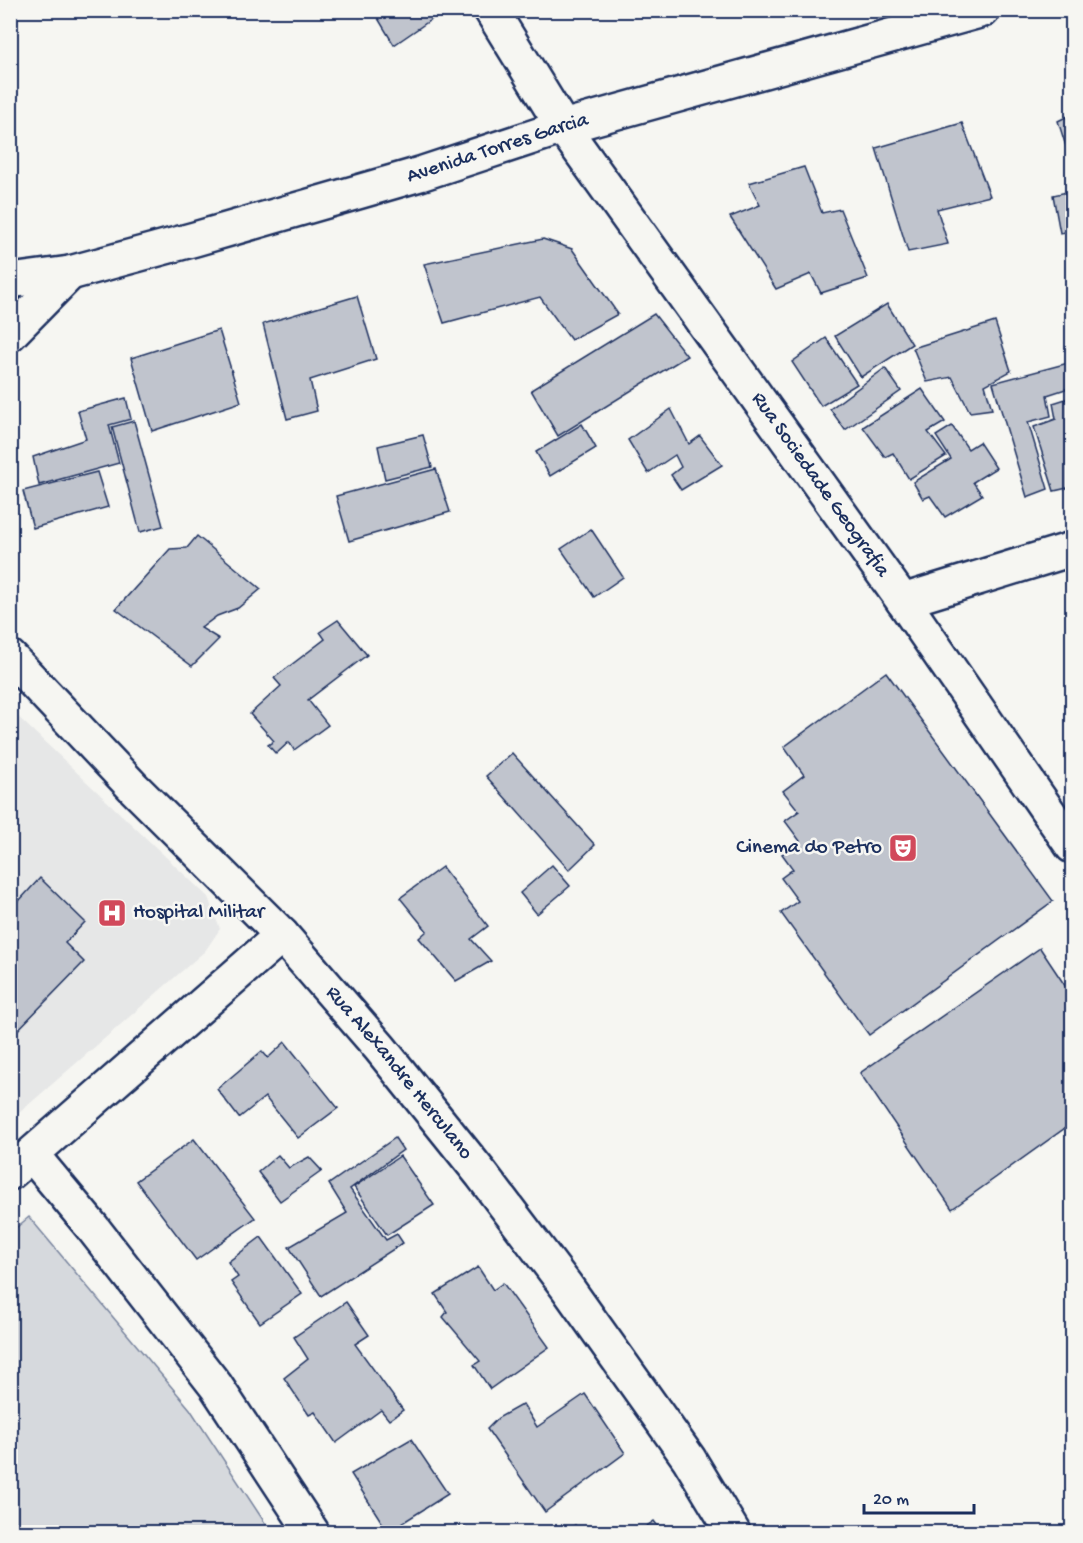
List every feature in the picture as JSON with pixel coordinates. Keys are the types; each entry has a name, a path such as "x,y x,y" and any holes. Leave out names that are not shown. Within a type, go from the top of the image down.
{"main road":[{"name":"Rua Sociedade Geografia","path":"491,10 563,127 903,601 1072,846"},
{"name":"Avenida Torres Garcia","path":"13,278 70,273 420,174 563,127 982,10"},
{"path":"10,334 70,273"},
{"path":"903,601 1072,549"},
{"name":"Rua Alexandre Herculano","path":"10,657 134,788 282,935 380,1048 566,1286 689,1459 733,1533"},
{"path":"282,935 21,1164 92,1227 216,1386 312,1533"}],"shaded area":[{"name":"Hospital Militar","path":"10,709 208,897 220,929 205,951 11,1120"},
{"path":"29,1217 190,1409 271,1532 11,1532 11,1232"}],"building":[{"path":"373,10 445,10 394,45"},
{"path":"1072,114 1072,155 1069,156 1058,121"},
{"path":"962,123 990,196 937,209 948,244 908,252 876,148"},
{"path":"804,167 822,213 840,209 868,278 821,293 811,274 776,289 730,217 760,205 749,183"},
{"path":"1072,191 1072,231 1060,233 1053,195"},
{"path":"543,239 572,249 618,314 571,340 540,297 444,323 424,264"},
{"path":"357,296 376,359 310,380 317,411 287,419 263,324"},
{"path":"887,304 912,344 861,377 835,336"},
{"path":"654,314 687,356 558,436 531,390"},
{"path":"995,322 1011,371 985,385 992,409 970,412 952,377 927,382 913,348"},
{"path":"219,330 241,402 152,431 131,358"},
{"path":"826,338 857,384 821,406 792,362"},
{"path":"1072,362 1072,387 1047,395 1051,416 1028,422 1048,489 1027,497 993,383"},
{"path":"885,368 901,391 845,430 830,409"},
{"path":"922,389 945,422 928,432 946,456 909,479 893,453 885,457 863,427"},
{"path":"1072,397 1072,487 1054,491 1034,427 1056,419 1053,403"},
{"path":"126,398 131,419 109,425 119,463 39,485 33,457 86,439 78,411"},
{"path":"671,409 689,444 700,436 722,465 681,490 671,475 681,467 675,455 648,473 628,440"},
{"path":"134,421 163,526 140,532 112,427"},
{"path":"582,424 596,448 550,476 536,452"},
{"path":"952,426 968,449 979,442 996,468 973,482 982,495 945,517 930,496 923,499 913,482 951,459 936,436"},
{"path":"423,435 432,467 385,479 378,446"},
{"path":"436,469 450,512 349,541 336,496"},
{"path":"97,472 108,507 33,528 23,491"},
{"path":"591,529 623,577 594,597 561,549"},
{"path":"197,536 261,589 238,608 217,616 201,628 219,639 192,666 116,609 170,549 187,548"},
{"path":"338,620 367,655 308,700 328,725 294,750 289,742 276,754 268,745 274,741 250,714 281,686 274,678 325,639 320,632"},
{"name":"Cinema do Petro","path":"886,672 1053,901 869,1035 781,913 798,901 781,878 793,869 782,854 800,841 785,821 799,811 783,791 804,775 784,747"},
{"path":"512,753 595,845 569,870 486,776"},
{"path":"552,865 570,886 537,914 520,893"},
{"path":"442,867 488,926 471,939 491,961 456,981 419,938 427,931 400,898"},
{"path":"40,878 85,922 65,943 84,962 10,1038 10,892 19,901"},
{"path":"1040,948 1072,996 1072,1123 952,1209 860,1073"},
{"path":"285,1042 338,1108 298,1138 265,1097 239,1118 217,1089 262,1051 268,1058"},
{"path":"395,1138 403,1150 350,1189 386,1240 397,1234 403,1243 321,1296 289,1247 347,1213 329,1184"},
{"path":"194,1139 255,1218 196,1260 136,1181"},
{"path":"278,1155 289,1168 309,1157 322,1171 280,1201 258,1172"},
{"path":"400,1156 434,1205 387,1235 354,1187"},
{"path":"261,1237 302,1294 260,1323 231,1282 238,1277 228,1262"},
{"path":"478,1267 493,1290 503,1283 549,1347 490,1389 474,1365 480,1361 443,1317 447,1312 435,1294"},
{"path":"346,1302 369,1335 355,1344 403,1410 389,1420 381,1410 336,1443 315,1412 309,1415 284,1378 308,1359 294,1337"},
{"path":"585,1394 625,1453 545,1512 487,1429 498,1418 523,1404 537,1427"},
{"path":"411,1439 448,1494 388,1532 351,1474"},
{"path":"654,1521 662,1532 638,1532"},
{"path":"575,1525 580,1532 563,1532"}],"place":[{"name":"Cinema do Petro","path":"903,848"},
{"name":"Hospital Militar","path":"112,913"}]}
